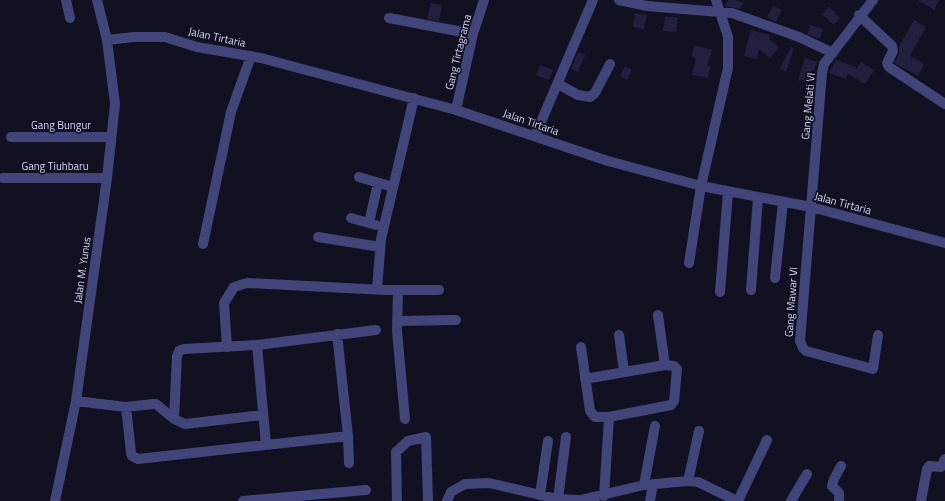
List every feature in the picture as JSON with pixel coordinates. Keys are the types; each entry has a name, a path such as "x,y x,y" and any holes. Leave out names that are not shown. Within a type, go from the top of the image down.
{"street":[{"path":"66,0 70,18"},
{"name":"Jalan M. Yunus","path":"55,501 76,401 107,178 115,104 107,40 97,0"},
{"name":"Gang Tirtagrama","path":"456,110 473,34 484,0"},
{"path":"535,136 558,84 574,41 593,0"},
{"path":"619,0 646,6 732,13 799,37 833,53"},
{"path":"690,263 701,186 728,68 728,37 716,0"},
{"name":"Gang Melati VI","path":"812,207 822,73 824,64 872,0"},
{"path":"859,16 892,46 893,51 887,63 889,67 945,104"},
{"path":"388,18 473,34"},
{"name":"Jalan Tirtaria","path":"107,40 134,37 165,37 198,47 251,56 456,110 608,162 728,192 812,207 945,241"},
{"path":"203,244 231,112 251,56"},
{"path":"558,84 578,95 590,97 595,93 610,64"},
{"path":"377,289 380,247 414,98"},
{"name":"Gang Bungur","path":"11,137 111,137"},
{"path":"359,177 393,187"},
{"name":"Gang Tiuhbaru","path":"3,178 107,178"},
{"path":"369,223 378,183"},
{"path":"720,292 728,192"},
{"path":"751,290 758,198"},
{"path":"775,278 783,202"},
{"name":"Gang Mawar VI","path":"812,207 801,345 806,351 873,369 878,335"},
{"path":"351,218 384,227"},
{"path":"318,237 380,247"},
{"path":"227,347 224,303 234,287 247,283 398,290 439,290"},
{"path":"398,290 397,321 405,419"},
{"path":"658,315 665,365"},
{"path":"397,321 456,320"},
{"path":"174,419 177,356 179,351 257,345 376,330"},
{"path":"337,334 348,436 349,463"},
{"path":"619,335 624,371"},
{"path":"257,345 262,415 266,445"},
{"path":"581,347 585,379 591,414 595,417 609,417 671,405 674,400 677,369 674,366 665,365 585,379"},
{"path":"76,401 126,407 156,404 174,419 185,424 262,415"},
{"path":"126,407 131,453 134,458 348,436"},
{"path":"604,496 609,417"},
{"path":"650,501 648,485 655,426"},
{"path":"688,481 699,431"},
{"path":"397,501 396,452 408,442 426,437 428,501"},
{"path":"558,499 566,437"},
{"path":"447,501 451,492 465,484 488,483 558,499 580,500 604,496 648,485 688,481 698,482 737,501 767,440"},
{"path":"540,495 548,441"},
{"path":"921,501 929,466 941,467 945,459"},
{"path":"839,501 839,493 832,486 841,466"},
{"path":"791,501 807,474"},
{"path":"59,483 59,501"},
{"path":"249,501 303,499 366,490"}],"building":[{"path":"728,0 735,0 743,3 740,9 725,6"},
{"path":"918,0 939,0 934,10"},
{"path":"431,3 442,5 439,21 427,19"},
{"path":"773,6 782,10 776,22 767,17"},
{"path":"829,7 840,18 834,25 822,14"},
{"path":"635,13 647,15 644,29 633,27"},
{"path":"665,16 678,18 676,32 663,31"},
{"path":"914,20 926,27 910,56 924,64 918,76 894,63 899,53 899,47"},
{"path":"811,25 823,29 820,39 807,34"},
{"path":"751,30 770,35 769,39 779,47 770,58 759,49 757,59 744,56"},
{"path":"695,45 712,50 707,65 710,66 708,78 692,75 696,58 691,56"},
{"path":"791,47 794,48 786,72 780,69"},
{"path":"578,52 585,55 578,72 571,69"},
{"path":"805,58 817,62 814,70 812,70 809,82 798,80"},
{"path":"836,59 857,68 861,62 874,70 865,84 848,74 846,79 829,73"},
{"path":"540,65 553,70 549,80 536,75"},
{"path":"625,66 632,70 627,80 620,76"}]}
